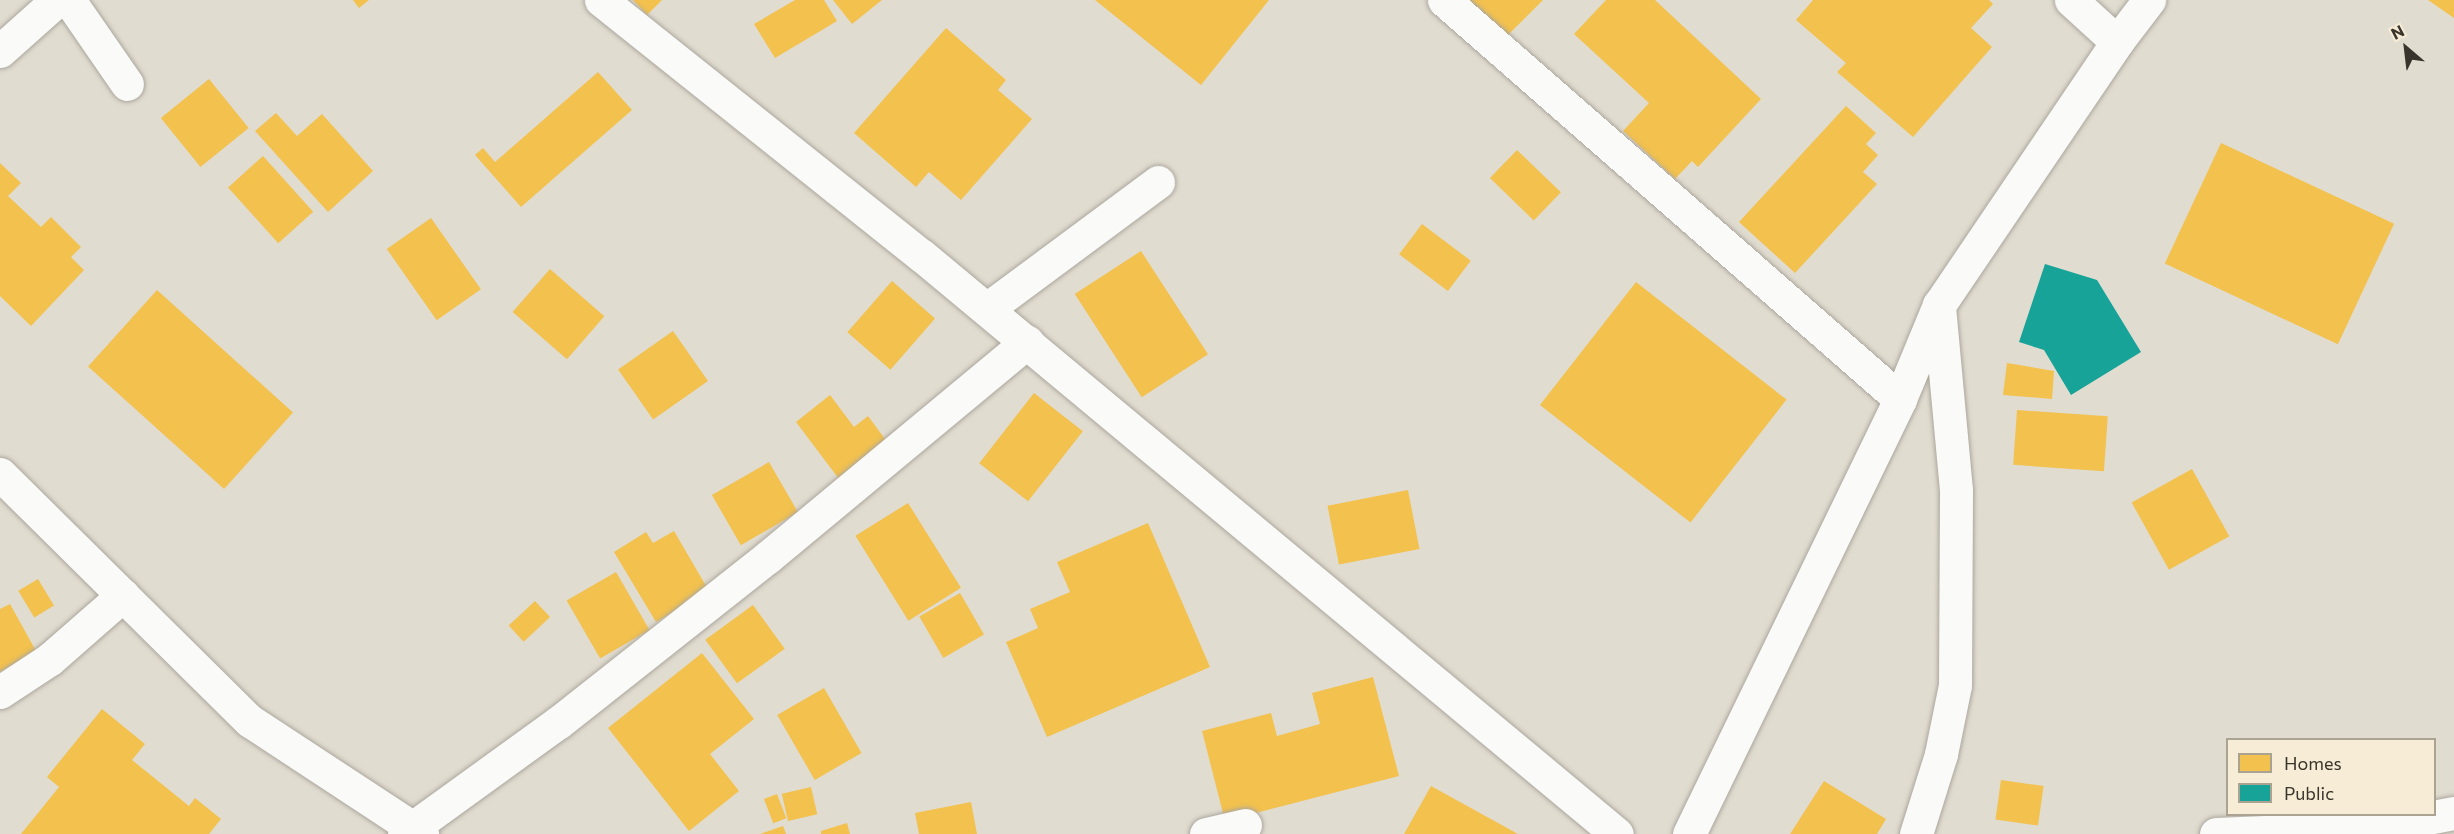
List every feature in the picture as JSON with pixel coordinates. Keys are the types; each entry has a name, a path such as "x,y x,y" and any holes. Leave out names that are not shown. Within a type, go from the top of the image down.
{"street":[{"path":"0,51 57,0"},
{"path":"69,0 127,84"},
{"path":"601,0 987,309 1617,834"},
{"path":"1444,0 1900,399"},
{"path":"2072,0 2117,42"},
{"path":"1689,834 1900,399 1940,305 2117,42 2150,0"},
{"path":"987,309 1158,182"},
{"path":"1923,834 1916,834 1941,754 1955,685 1956,489 1940,305"},
{"path":"0,474 250,721 413,832 559,722 731,586 1027,342"},
{"path":"0,692 50,659 123,595"},
{"path":"2216,834 2380,827 2454,813"},
{"path":"1206,834 1245,825"}],"building: Homes":[{"path":"353,0 369,0 359,8"},
{"path":"633,0 662,0 647,15"},
{"path":"795,0 824,0 837,21 775,58 754,24"},
{"path":"833,0 882,0 852,24"},
{"path":"1095,0 1269,0 1201,85"},
{"path":"1464,0 1543,0 1503,40"},
{"path":"1606,0 1655,0 1761,99 1698,167 1692,161 1675,179 1623,131 1649,103 1574,34"},
{"path":"1813,0 1989,0 1993,4 1971,28 1992,47 1913,137 1837,72 1846,63 1796,20"},
{"path":"2428,0 2454,0 2454,18"},
{"path":"946,28 1006,80 998,90 1032,119 961,200 929,172 916,187 854,133"},
{"path":"598,72 632,110 521,207 475,155 483,148 495,162"},
{"path":"209,79 249,128 200,167 161,118"},
{"path":"1846,106 1876,133 1866,144 1878,155 1863,172 1877,184 1795,273 1739,222"},
{"path":"276,113 297,136 322,114 373,171 328,212 255,131"},
{"path":"2221,143 2394,224 2338,344 2165,264"},
{"path":"1517,150 1561,192 1534,220 1490,178"},
{"path":"263,156 313,212 278,243 228,187"},
{"path":"0,163 21,183 8,196 41,227 51,217 81,247 71,257 84,270 31,326 0,296"},
{"path":"431,218 481,289 437,320 387,249"},
{"path":"1422,224 1471,261 1448,291 1399,254"},
{"path":"1141,251 1208,354 1142,397 1075,294"},
{"path":"550,269 604,316 567,359 513,312"},
{"path":"892,281 935,318 890,370 847,332"},
{"path":"1636,282 1787,400 1690,523 1540,405"},
{"path":"157,290 293,412 224,489 88,367"},
{"path":"673,331 708,381 653,419 618,369"},
{"path":"2007,363 2054,371 2052,399 2003,395"},
{"path":"1034,393 1083,431 1028,501 979,463"},
{"path":"830,395 854,427 868,416 888,443 839,479 796,422"},
{"path":"2017,410 2108,416 2104,471 2013,465"},
{"path":"769,462 798,512 741,545 712,495"},
{"path":"2192,469 2229,536 2169,570 2132,502"},
{"path":"1408,490 1419,549 1339,565 1328,506"},
{"path":"908,503 961,588 908,621 855,536"},
{"path":"1148,523 1210,667 1047,737 1006,642 1038,628 1030,609 1070,592 1057,562"},
{"path":"674,531 709,591 656,622 614,552 646,532 653,543"},
{"path":"616,572 650,630 600,659 567,600"},
{"path":"38,579 54,606 34,617 18,591"},
{"path":"960,593 984,635 943,658 919,616"},
{"path":"535,601 550,617 524,642 509,626"},
{"path":"10,604 36,651 0,672 0,609"},
{"path":"753,605 785,649 737,683 705,640"},
{"path":"702,653 754,719 710,754 739,791 689,831 608,728"},
{"path":"1373,677 1399,776 1225,821 1202,731 1271,713 1277,736 1320,724 1312,693"},
{"path":"824,688 862,753 815,780 777,715"},
{"path":"102,709 145,744 132,760 189,806 195,798 221,819 209,834 21,834 59,787 47,777"},
{"path":"2001,780 2044,786 2038,826 1995,820"},
{"path":"1824,781 1886,819 1877,834 1790,834"},
{"path":"1431,786 1518,834 1404,834"},
{"path":"811,787 817,814 788,821 782,794"},
{"path":"777,794 786,818 773,823 764,799"},
{"path":"971,802 977,834 919,834 915,813"},
{"path":"847,823 850,834 821,834 821,831"},
{"path":"783,826 786,834 760,834"}],"building: Public":[{"path":"2045,264 2097,280 2141,352 2071,395 2044,350 2019,342"}]}
